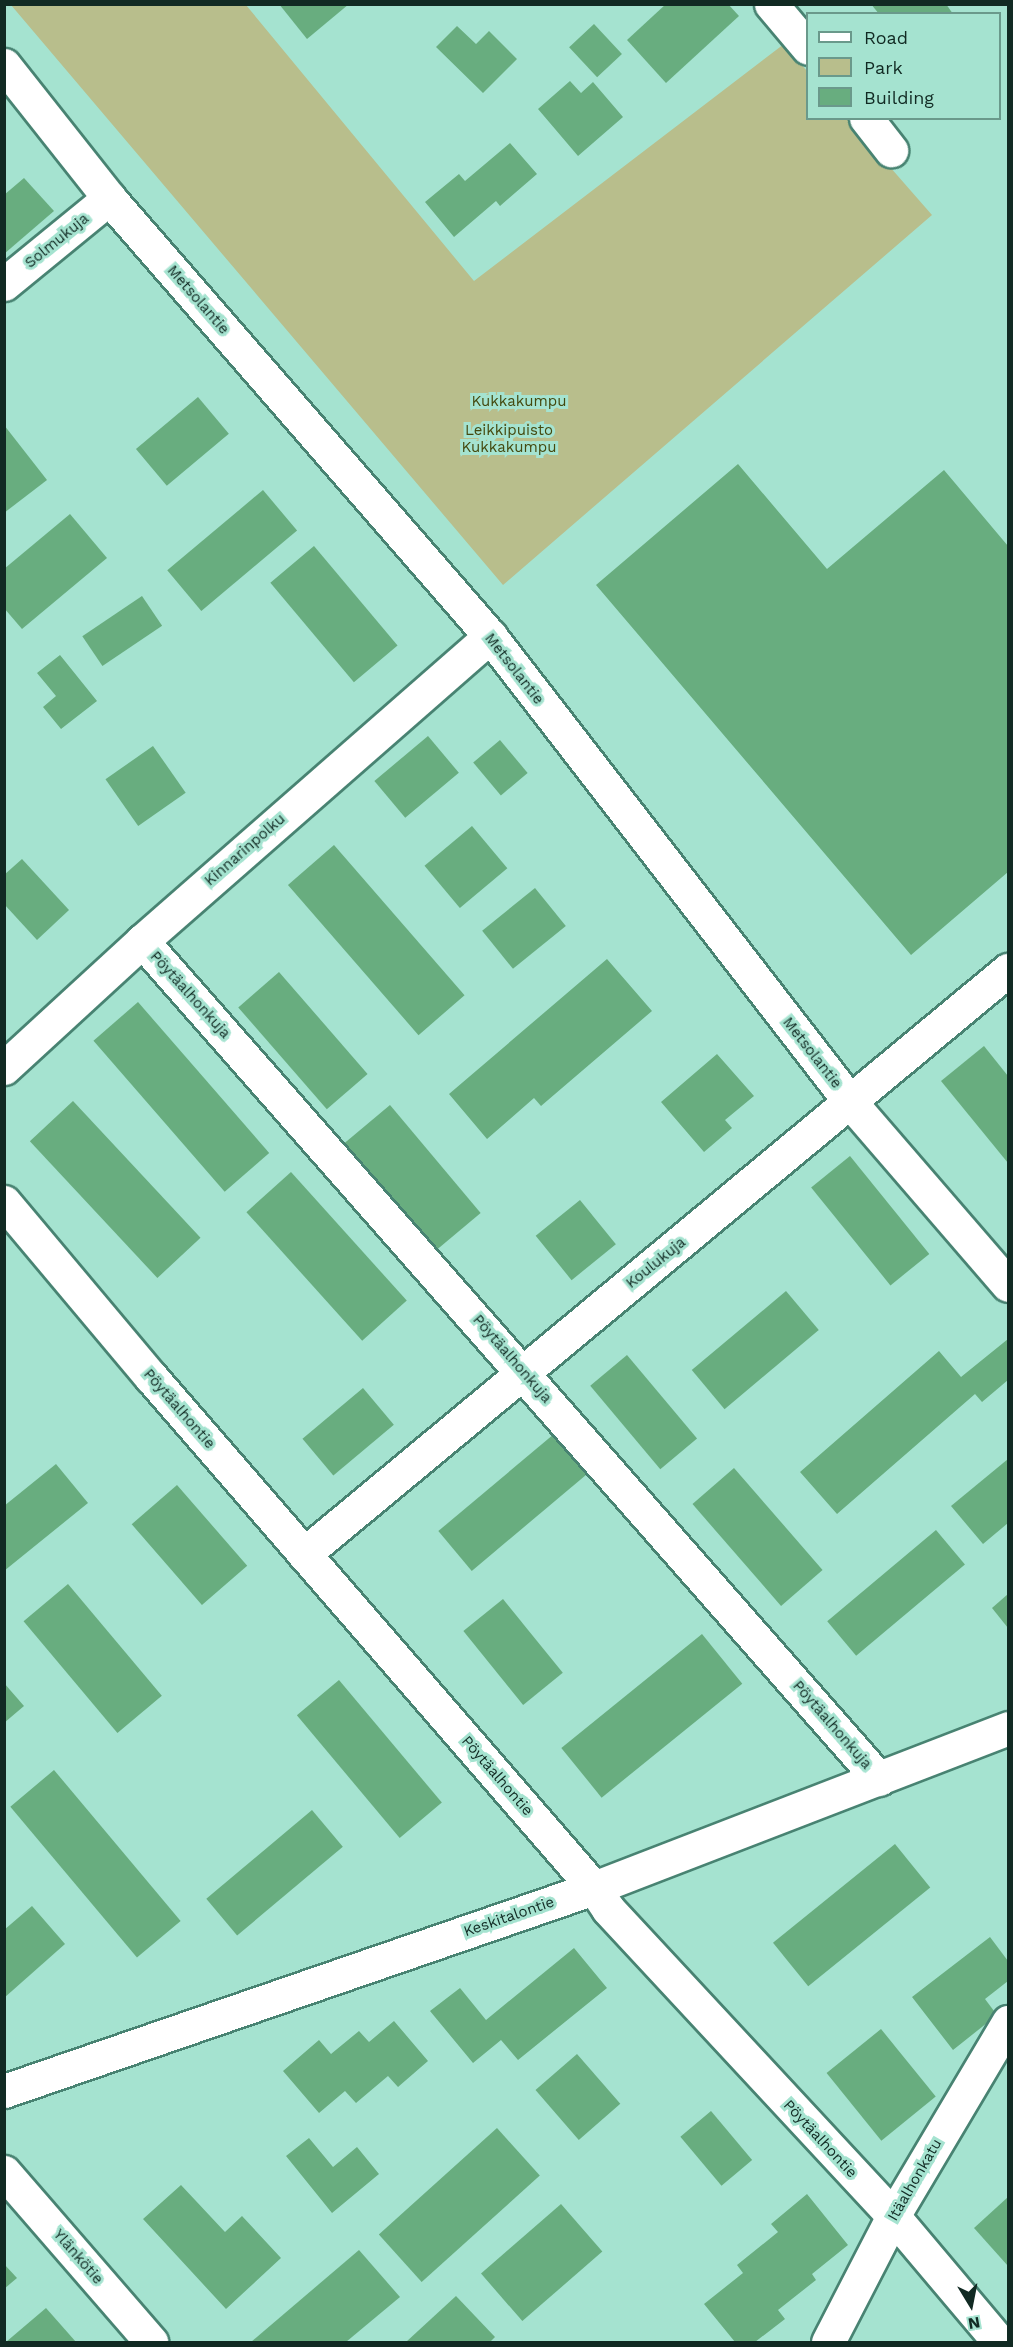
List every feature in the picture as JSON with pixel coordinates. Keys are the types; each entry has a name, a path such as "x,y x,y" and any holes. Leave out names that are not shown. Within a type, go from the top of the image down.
{"street":[{"path":"771,4 806,47"},
{"name":"Metsolantie","path":"4,65 109,198 489,636 851,1103 1008,1285"},
{"path":"868,120 891,150"},
{"name":"Solmukuja","path":"4,284 109,198"},
{"name":"Kinnarinpolku","path":"4,1068 142,941 489,636"},
{"name":"Pöytäalhonkuja","path":"142,941 523,1371 879,1779"},
{"name":"Koulukuja","path":"304,1554 523,1371 851,1103 1008,970"},
{"name":"Pöytäalhontie","path":"4,1202 304,1554 594,1888 608,1909 892,2216 999,2343"},
{"name":"Keskitalontie","path":"4,2091 594,1888 1008,1728"},
{"name":"Itäalhonkatu","path":"828,2343 892,2216 1008,2022"},
{"name":"Ylänkötie","path":"4,2172 151,2343"}],"green space":[{"name":"Kukkakumpu","path":"11,5 246,5 474,281 784,44 806,70 806,120 849,120 932,215 503,585"}],"building":[{"path":"279,4 349,4 307,39"},
{"path":"666,4 728,4 739,16 666,83 627,40"},
{"path":"871,4 946,4 952,12 877,12"},
{"path":"594,24 622,54 597,77 569,47"},
{"path":"457,26 476,44 489,31 517,59 483,93 436,47"},
{"path":"570,81 581,93 593,82 623,117 578,156 538,109"},
{"path":"510,143 537,174 500,206 496,201 454,237 425,202 459,174 465,181"},
{"path":"24,178 54,211 4,254 4,195"},
{"path":"198,397 229,434 167,486 136,449"},
{"path":"4,425 47,480 4,513"},
{"path":"738,464 827,569 944,470 1008,546 1008,872 911,955 596,585"},
{"path":"263,490 297,531 201,611 167,570"},
{"path":"70,514 107,558 22,629 4,608 4,569"},
{"path":"314,546 398,646 354,682 270,583"},
{"path":"142,596 162,626 102,666 82,636"},
{"path":"60,655 97,701 61,729 43,707 56,696 37,673"},
{"path":"428,736 459,773 405,818 374,781"},
{"path":"500,740 528,773 501,795 473,762"},
{"path":"153,746 186,793 138,826 105,779"},
{"path":"472,826 507,868 460,908 425,866"},
{"path":"334,845 465,995 419,1035 288,885"},
{"path":"22,859 69,910 37,940 4,904 4,875"},
{"path":"535,888 566,926 513,969 482,931"},
{"path":"607,959 652,1011 541,1106 534,1098 487,1139 449,1094"},
{"path":"279,972 368,1074 327,1109 238,1007"},
{"path":"138,1002 269,1153 225,1192 93,1041"},
{"path":"984,1046 1008,1076 1008,1163 941,1081"},
{"path":"717,1054 754,1096 725,1120 732,1128 704,1152 661,1102"},
{"path":"73,1101 201,1238 157,1278 30,1141"},
{"path":"390,1105 481,1213 435,1252 344,1144"},
{"path":"850,1156 929,1254 890,1285 811,1187"},
{"path":"291,1172 407,1301 362,1341 246,1212"},
{"path":"580,1200 616,1244 572,1280 536,1236"},
{"path":"786,1291 819,1330 725,1409 692,1370"},
{"path":"1008,1339 1008,1380 982,1402 975,1394 837,1514 800,1472 939,1351 961,1377"},
{"path":"627,1355 697,1438 660,1469 590,1386"},
{"path":"363,1388 394,1425 333,1476 302,1439"},
{"path":"554,1434 587,1474 472,1571 438,1531"},
{"path":"1008,1459 1008,1523 983,1544 951,1506"},
{"path":"56,1464 88,1503 4,1571 4,1506"},
{"path":"734,1468 823,1570 781,1606 692,1504"},
{"path":"177,1485 247,1566 202,1605 132,1524"},
{"path":"936,1530 965,1564 856,1656 827,1621"},
{"path":"68,1584 162,1696 117,1733 24,1621"},
{"path":"1008,1594 1008,1628 992,1608"},
{"path":"503,1599 563,1673 523,1705 463,1631"},
{"path":"702,1634 742,1684 602,1798 561,1748"},
{"path":"339,1680 442,1803 400,1838 297,1715"},
{"path":"4,1683 24,1706 4,1723"},
{"path":"54,1770 181,1921 137,1958 10,1807"},
{"path":"312,1810 343,1847 237,1935 206,1899"},
{"path":"895,1844 930,1888 808,1986 773,1943"},
{"path":"32,1906 65,1944 4,1998 4,1930"},
{"path":"990,1937 1008,1961 1008,1981 985,1999 997,2015 953,2050 912,1997"},
{"path":"574,1948 607,1988 518,2060 501,2040 473,2063 430,2011 460,1988 486,2020"},
{"path":"394,2021 428,2061 398,2087 388,2076 356,2103 345,2091 319,2113 283,2071 319,2040 331,2054 359,2031 369,2042"},
{"path":"881,2029 936,2097 881,2141 827,2073"},
{"path":"577,2054 620,2104 579,2140 535,2090"},
{"path":"711,2111 752,2160 721,2186 680,2137"},
{"path":"497,2128 540,2176 422,2282 379,2234"},
{"path":"309,2138 333,2167 357,2147 379,2174 332,2213 286,2156"},
{"path":"181,2185 225,2232 242,2216 281,2258 226,2309 143,2219"},
{"path":"807,2194 848,2245 812,2274 816,2280 778,2310 785,2319 755,2342 735,2342 704,2304 743,2273 737,2265 778,2232 771,2224"},
{"path":"1008,2197 1008,2266 974,2228"},
{"path":"561,2204 602,2252 522,2321 481,2274"},
{"path":"359,2250 400,2297 346,2342 251,2342"},
{"path":"4,2264 17,2278 4,2289"},
{"path":"456,2296 495,2337 490,2342 406,2342"},
{"path":"46,2308 76,2342 6,2342"}],"park label":[{"name":"Leikkipuisto Kukkakumpu","path":"509,438"}]}
